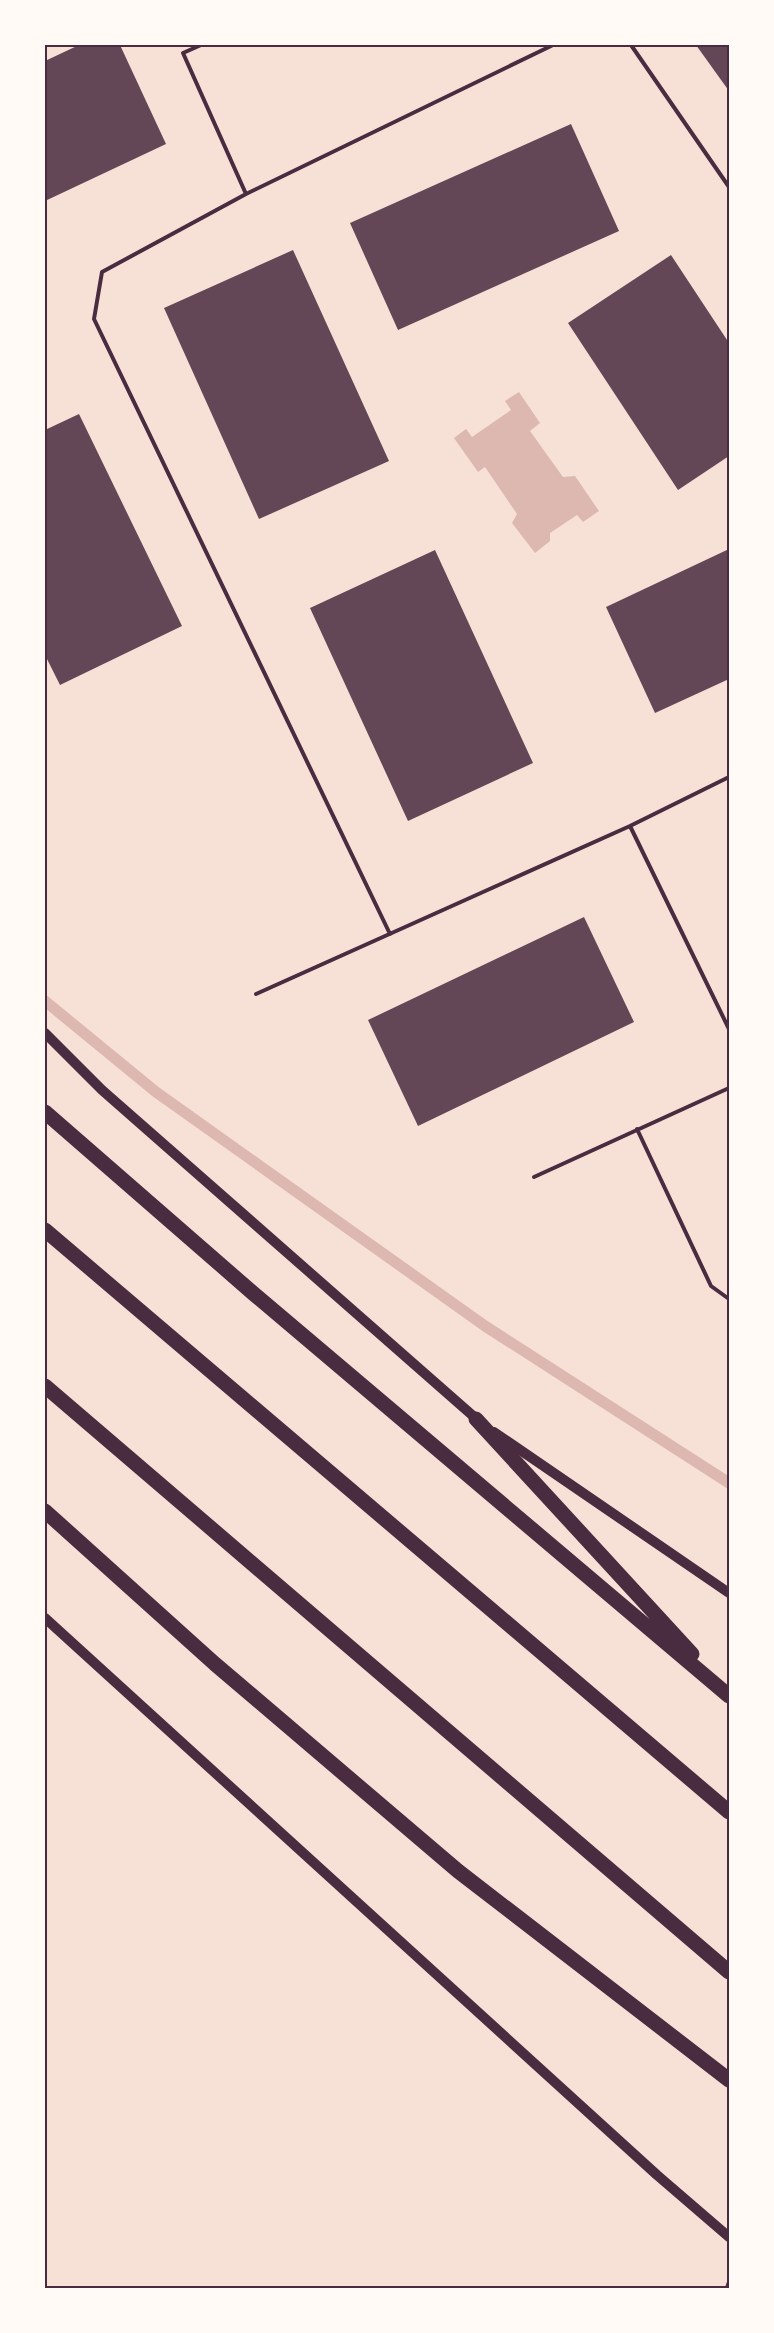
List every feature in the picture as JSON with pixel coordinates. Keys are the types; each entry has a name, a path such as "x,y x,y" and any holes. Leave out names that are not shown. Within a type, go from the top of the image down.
{"highway":[{"path":"45,1112 254,1294 729,1695"},
{"path":"45,1230 729,1812"},
{"path":"45,1386 729,1972"},
{"path":"476,1419 729,1695"},
{"path":"45,1511 215,1664 458,1871 546,1941 729,2080"}],"main road":[{"path":"45,1034 102,1090 476,1419 729,1593"},
{"path":"45,1618 650,2168 729,2237"}],"lane":[{"path":"200,45 183,53 246,194"},
{"path":"390,934 94,319 102,272 246,194 553,45"},
{"path":"631,45 729,188"},
{"path":"256,994 630,826 729,777"},
{"path":"630,826 729,1030"},
{"path":"534,1177 729,1088"},
{"path":"637,1129 711,1286 729,1298"},
{"path":"727,2288 729,2282"}],"shaded area":[{"path":"519,392 540,423 530,431 563,477 575,476 599,511 583,522 577,515 550,533 550,541 535,553 512,523 517,514 485,467 478,472 454,438 466,429 472,437 511,410 505,401"}],"building":[{"path":"79,45 120,45 166,144 45,201 45,61"},
{"path":"696,45 729,45 729,91"},
{"path":"571,124 619,231 398,330 350,223"},
{"path":"293,250 389,461 259,519 164,308"},
{"path":"671,255 729,343 729,456 678,490 568,323"},
{"path":"79,414 182,626 60,685 45,655 45,430"},
{"path":"729,549 729,679 655,713 606,607"},
{"path":"435,550 533,763 408,821 310,608"},
{"path":"584,917 634,1022 418,1126 368,1020"}],"waterway":[{"path":"45,1001 156,1092 485,1326 729,1483"}]}
